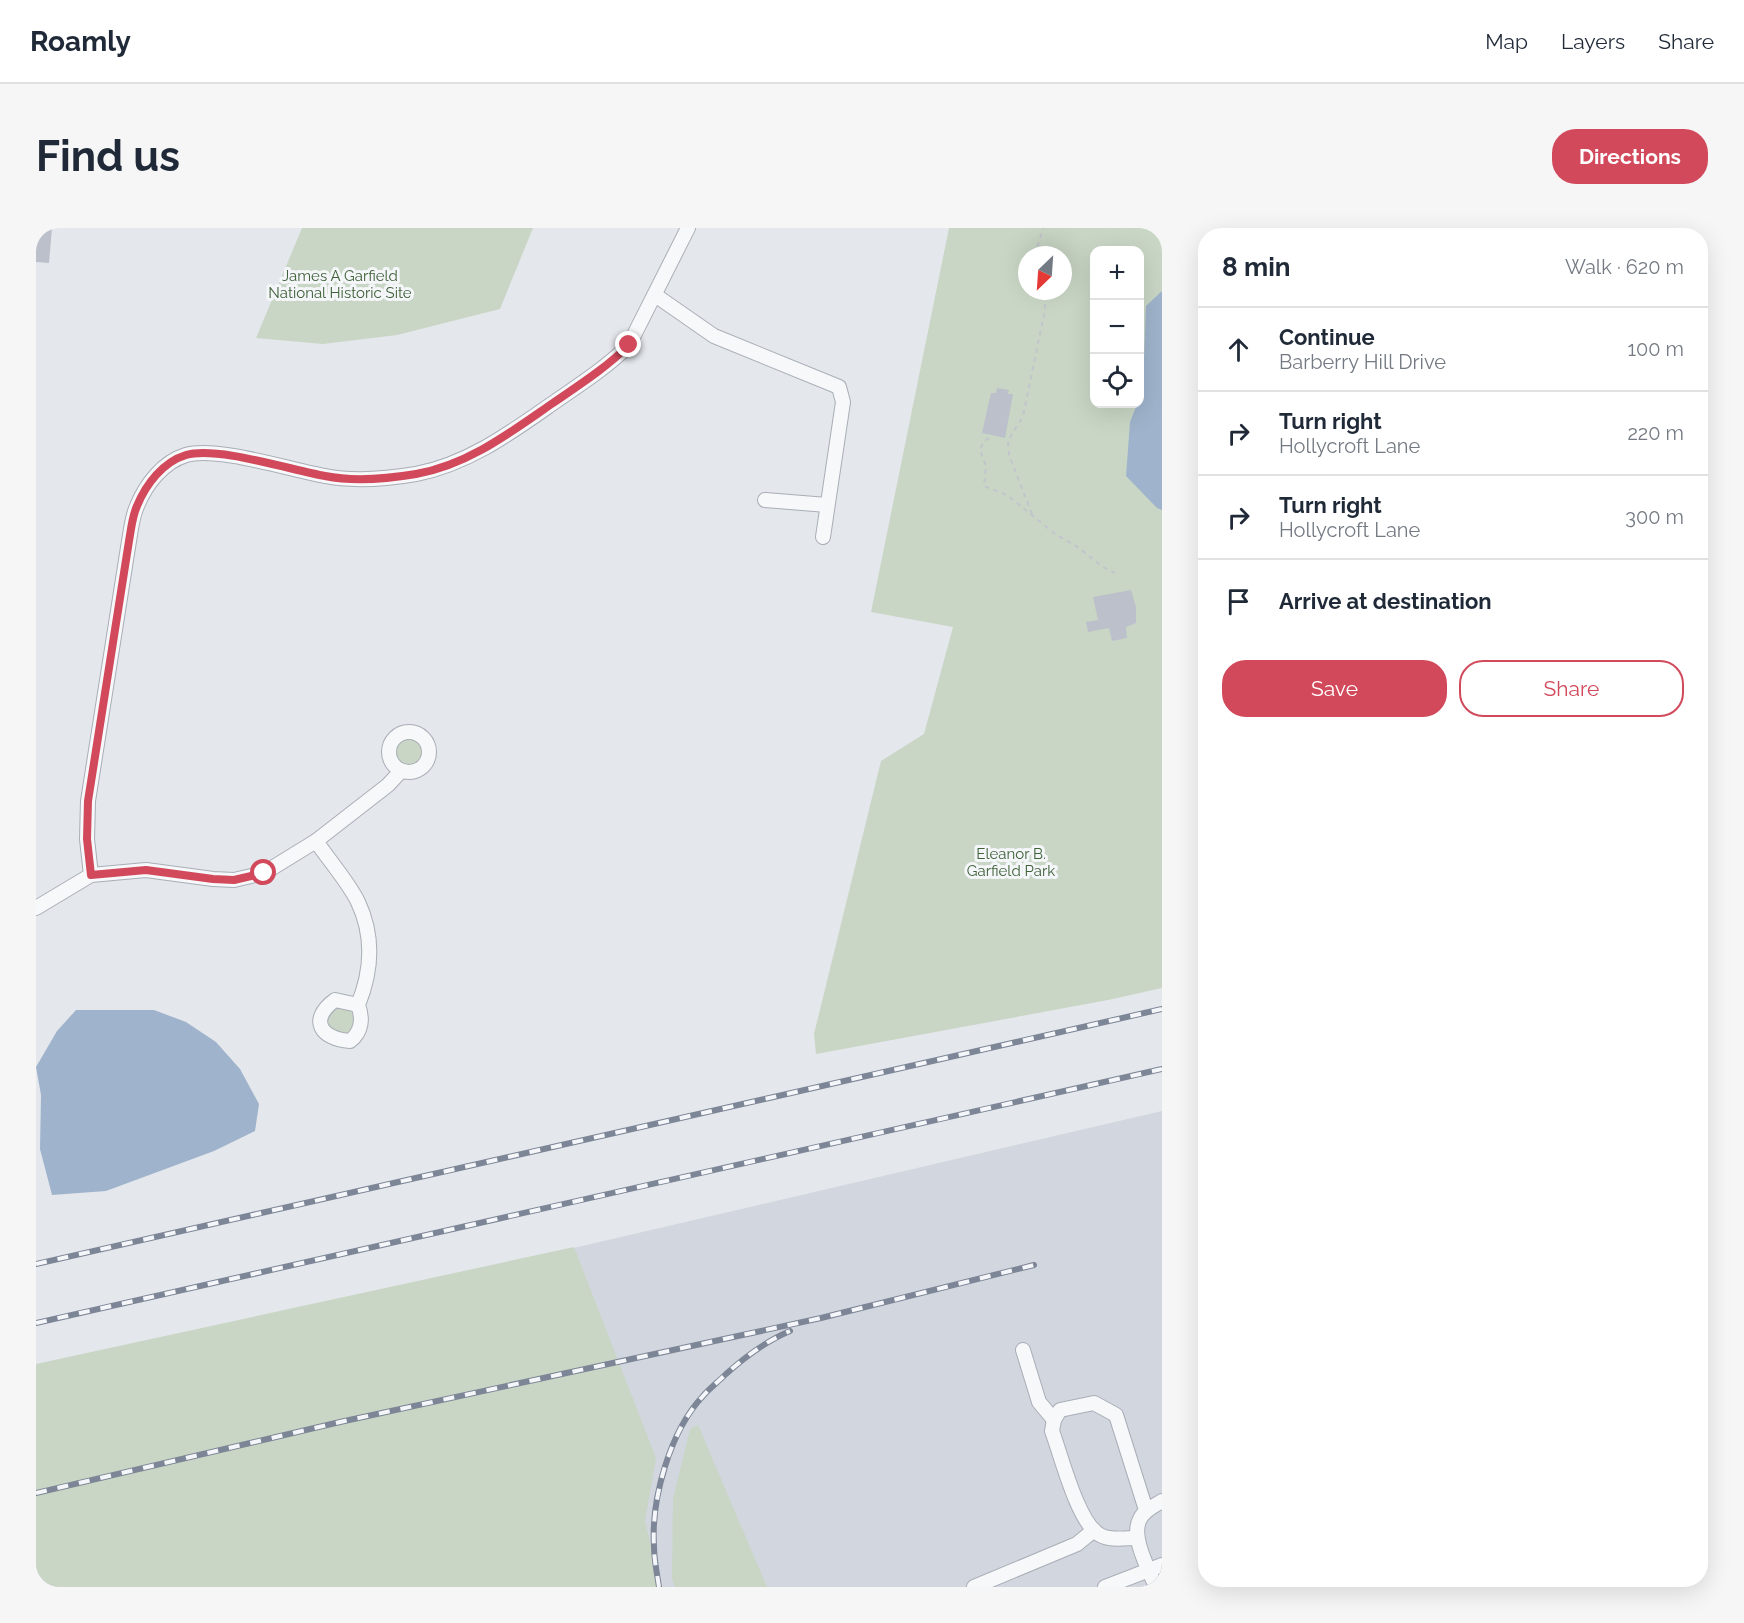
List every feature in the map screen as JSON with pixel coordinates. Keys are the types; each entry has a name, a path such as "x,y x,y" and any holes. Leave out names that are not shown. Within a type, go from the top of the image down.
{"street":[{"path":"91,875 87,839 88,801 129,541 136,508 148,484 156,475 165,467 187,455 226,454 325,476 359,480 419,473 466,458 500,440 616,358 629,345 688,228"},
{"path":"655,295 714,336 839,387 843,402 823,537"},
{"path":"765,500 827,505"},
{"path":"36,908 91,875 146,870 234,880 264,873 316,841 388,785 400,772"},
{"path":"316,841 358,902 368,934 370,968 366,987 358,1005"},
{"path":"1023,1350 1039,1402 1054,1420"},
{"path":"1137,1538 1100,1536 1086,1524 1052,1431 1054,1420 1060,1410 1094,1403 1116,1415 1146,1510"},
{"path":"1156,1587 1156,1567 1137,1538 1139,1520 1146,1510 1162,1501"},
{"path":"974,1587 1077,1544 1094,1530"},
{"path":"1105,1587 1156,1567"}],"path":[{"path":"1037,246 1042,228"},
{"path":"1032,514 1009,455 1008,441 1023,416 1045,310 1045,300"},
{"path":"989,438 984,441 980,450 986,466 984,486 1007,495 1054,533 1117,574"}],"shaded area":[{"path":"1162,1111 1162,1587 36,1587 36,1369 213,1332"}],"green space":[{"name":"James A Garfield National Historic Site","path":"302,228 533,228 500,309 397,335 323,344 256,338"},
{"name":"Eleanor B. Garfield Park","path":"949,228 1162,228 1162,988 816,1054 814,1034 881,761 924,734 953,627 871,612"},
{"path":"409,737 419,742 424,752 419,762 409,767 399,762 394,752 399,742"},
{"path":"336,1006 350,1009 355,1018 355,1026 350,1034 332,1034 326,1021 330,1009"},
{"path":"574,1247 656,1458 645,1521 661,1587 36,1587 36,1364"},
{"path":"698,1425 767,1587 675,1587 672,1579 673,1499 690,1429"}],"water":[{"path":"1162,291 1162,510 1157,508 1126,476 1130,422 1135,408 1144,408 1146,306"},
{"path":"76,1010 154,1010 186,1022 216,1042 240,1069 259,1104 255,1131 214,1151 106,1191 52,1195 40,1149 41,1095 36,1067 57,1031"}],"building":[{"path":"36,228 52,228 49,263 36,262"},
{"path":"997,388 1009,390 1008,394 1013,394 1005,438 982,433 991,393 996,393"},
{"path":"1131,590 1136,607 1136,623 1126,627 1127,638 1112,641 1109,628 1088,632 1086,622 1098,620 1093,597"}],"railway":[{"path":"36,1264 1162,1009"},
{"path":"36,1323 1162,1069"},
{"path":"36,1493 340,1422 821,1318 1034,1265"},
{"path":"659,1587 654,1551 656,1508 665,1466 681,1428 703,1396 726,1374 756,1350 790,1331"}],"route":[{"path":"264,873 234,880 146,870 91,875 86,822 88,801 129,541 136,508 148,484 165,467 187,455 207,454 226,454 328,477 359,480 419,473 466,458 500,440 592,376 629,345"}]}
